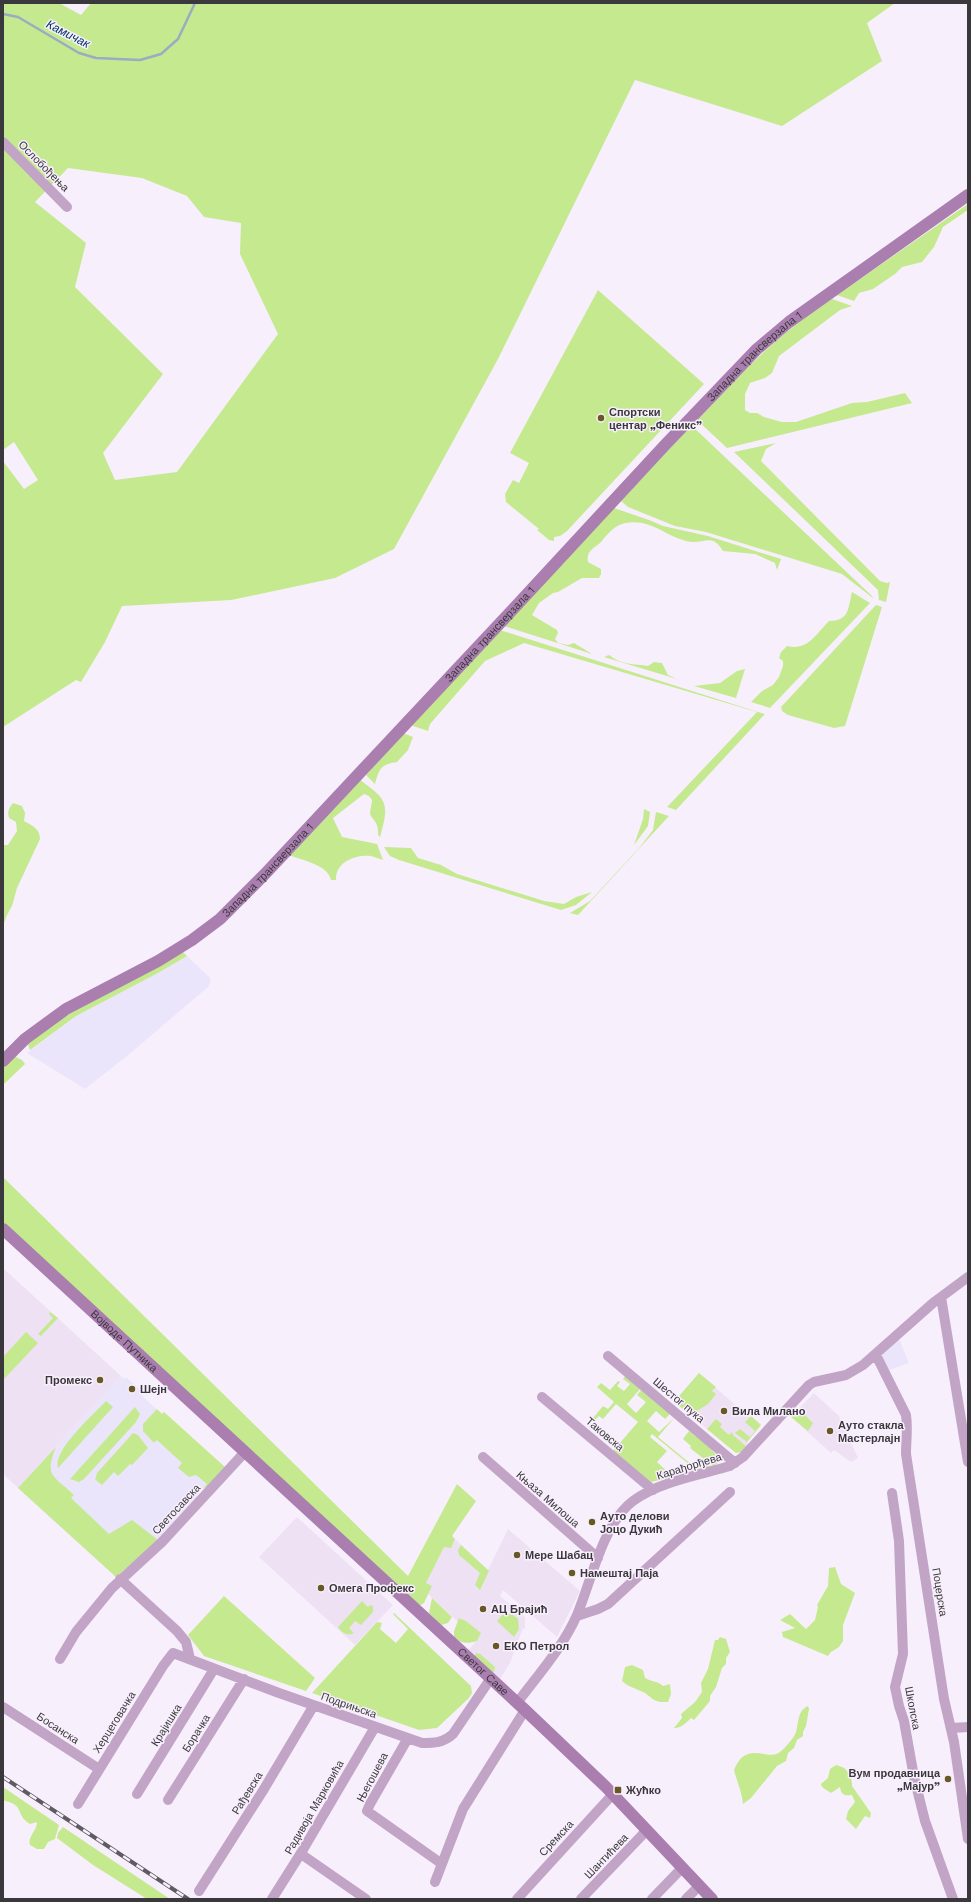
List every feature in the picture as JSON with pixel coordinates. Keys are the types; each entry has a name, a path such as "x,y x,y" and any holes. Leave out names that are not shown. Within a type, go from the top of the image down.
{"main road":[{"name":"Западна трансверзала 1","path":"3,1061 25,1039 66,1009 158,960 192,940 220,918 264,875 319,814 757,349 789,322 968,195"},
{"name":"Војводе Путника","path":"3,1229 245,1452"},
{"name":"Светог Саве","path":"245,1452 491,1678 613,1794 712,1899"}],"street":[{"name":"Ослобођења","path":"3,142 67,207"},
{"name":"Карађорђева","path":"521,1706 577,1616 605,1541 624,1510 632,1501 653,1490 682,1479 730,1466 743,1458 809,1385 814,1382 846,1375 863,1365 941,1297 968,1277"},
{"path":"941,1297 968,1462"},
{"name":"Поцерска","path":"876,1354 907,1420 906,1454 944,1699 952,1728 964,1785 968,1838"},
{"name":"Шестог пука","path":"608,1356 735,1463"},
{"name":"Таковска","path":"542,1397 653,1490"},
{"name":"Светосавска","path":"60,1659 81,1627 120,1579 162,1542 245,1452"},
{"name":"Књаза Милоша","path":"483,1457 598,1558"},
{"path":"577,1616 608,1604 730,1492"},
{"name":"Школска","path":"892,1493 898,1541 903,1654 895,1687 904,1721 914,1777 925,1821 953,1899"},
{"path":"120,1579 177,1631 186,1642 190,1659"},
{"name":"Подрињска","path":"173,1653 314,1706 422,1743 435,1743 446,1740 453,1734 491,1678"},
{"name":"Херцеговачка","path":"78,1804 163,1666 173,1653"},
{"name":"Крајишка","path":"137,1794 214,1669"},
{"name":"Борачка","path":"168,1800 244,1679"},
{"name":"Рађевска","path":"199,1891 264,1789 314,1706"},
{"path":"436,1882 463,1809 521,1706"},
{"name":"Босанска","path":"3,1707 99,1769"},
{"name":"Радивоја Марковића","path":"272,1899 301,1854 375,1727"},
{"path":"952,1728 968,1727"},
{"name":"Његошева","path":"408,1738 367,1811 442,1864"},
{"name":"Сремска","path":"516,1899 613,1794"},
{"name":"Шантићева","path":"581,1899 648,1830"},
{"path":"301,1854 366,1899"},
{"path":"652,1899 682,1868"},
{"path":"686,1899 699,1886"}],"shaded area":[{"path":"187,956 209,977 211,981 208,987 127,1056 85,1089 27,1053 76,1016"},
{"path":"3,1268 121,1376 18,1488 3,1474"},
{"path":"898,1336 909,1363 887,1371 881,1356"},
{"path":"699,1373 749,1417 751,1416 761,1425 747,1441 749,1444 741,1452 736,1453 674,1402"},
{"path":"121,1376 124,1379 126,1377 144,1393 142,1396 162,1414 164,1412 208,1486 200,1491 194,1502 169,1529 165,1530 158,1540 116,1577 18,1488"},
{"path":"814,1393 839,1416 858,1458 851,1462 834,1450 831,1453 791,1417"},
{"path":"297,1517 393,1605 355,1645 259,1557"},
{"path":"437,1522 488,1570 508,1529 580,1591 557,1637 503,1590 500,1596 525,1617 525,1629 523,1628 510,1663 497,1684 465,1654 477,1640 409,1576"}],"green space":[{"path":"3,3 59,3 81,15 91,3 895,3 867,23 882,61 782,126 635,80 498,359 394,549 335,578 231,600 122,606 105,642 81,682 76,680 3,727 3,461 24,489 38,480 14,442 3,450","holes":["68,168 142,178 187,196 204,217 241,223 240,254 278,334 177,472 115,480 103,453 163,374 75,287 86,243 35,202"]},
{"path":"968,204 968,210 943,227 934,247 922,262 902,267 895,274 873,289 859,293 854,301 837,295"},
{"name":"Спортски центар „Феникс”","path":"598,290 704,384 567,531 560,536 554,537 554,541 549,540 537,530 539,529 506,502 505,494 513,480 519,483 529,463 510,453"},
{"path":"832,299 852,306 840,310 779,356 772,373 765,378 750,383 745,394 745,410 750,413 757,413 764,417 782,422 796,422 852,403 867,402 905,393 912,403 727,448 697,420 761,355 795,325"},
{"path":"691,425 873,598 842,574 706,532 675,526 628,507 621,501"},
{"path":"776,443 766,449 761,461 880,581 887,583 890,582 886,602 879,600 878,590 734,452"},
{"path":"614,508 663,526 708,536 781,559 777,570 775,563 755,554 723,551 719,545 711,540 697,542 686,541 650,525 635,522 626,523 614,528 588,555 588,562 601,569 599,578 582,578 558,592 553,593 539,603 532,615 557,630 558,633 555,639 558,643 568,645 574,643 592,654 504,626"},
{"path":"852,592 870,603 770,708 751,702 762,691 773,685 779,677 783,666 783,661 779,658 781,652 787,646 794,647 806,644 816,636 829,621 840,619 844,616 848,609"},
{"path":"876,605 882,607 845,726 834,728 788,715 782,711 781,707"},
{"path":"500,630 765,714 676,810 667,807 757,712 524,643 485,661 430,724 428,731 410,725"},
{"path":"609,655 618,661 633,664 648,666 654,662 662,663 668,675 677,679 604,657"},
{"path":"745,669 736,698 694,686 720,683 737,671"},
{"path":"403,733 413,737 408,750 397,762 387,764 382,768 375,784 366,775"},
{"path":"359,779 376,792 384,803 385,816 380,837 378,835 377,824 370,814 372,800 369,796 364,794 333,818 342,837 377,844 383,860 371,856 359,856 353,858 348,860 339,868 336,880 331,880 325,870 320,867 289,855"},
{"path":"13,803 22,806 25,813 24,821 37,830 40,839 17,888 12,906 3,926 3,845 8,845 17,831 16,822 8,816 10,806"},
{"path":"644,809 650,812 648,826 634,845 643,819"},
{"path":"656,812 669,816 578,915 570,913 590,901 640,847 653,830"},
{"path":"384,847 411,848 418,858 441,865 457,874 544,901 564,904 576,897 592,892 576,905 561,910 399,860 390,856"},
{"path":"183,952 187,956 76,1016 30,1050 28,1044 51,1024"},
{"path":"14,1056 22,1060 25,1064 3,1085 3,1067"},
{"path":"3,1177 408,1576 457,1484 476,1501 452,1536 455,1539 451,1548 444,1547 426,1583 432,1586 424,1603 416,1608 3,1223"},
{"path":"50,1312 58,1318 41,1336 38,1334 53,1318 49,1314"},
{"path":"26,1332 38,1343 3,1380 3,1357"},
{"path":"699,1373 716,1387 712,1391 716,1394 708,1404 691,1415 674,1402"},
{"path":"625,1376 640,1389 627,1404 636,1413 646,1402 637,1395 641,1390 670,1414 665,1419 656,1411 647,1421 659,1432 674,1418 658,1437 692,1465 699,1457 711,1466 696,1470 652,1434 650,1437 667,1451 657,1462 673,1477 651,1482 613,1451 638,1422 616,1404 603,1419 599,1416 595,1420 593,1418 603,1406 608,1409 614,1402 597,1387 601,1383 610,1390 618,1381 620,1382 617,1386 624,1391 630,1384 623,1379"},
{"path":"106,1401 113,1407 58,1468 58,1461 61,1452 67,1443"},
{"path":"135,1407 140,1414 136,1422 84,1479 79,1482 70,1479"},
{"path":"157,1409 162,1414 164,1412 225,1467 208,1486 203,1488 207,1484 196,1475 189,1477 178,1468 182,1463 157,1440 154,1443 143,1431 143,1424"},
{"path":"799,1409 813,1423 808,1431 791,1417"},
{"path":"751,1416 761,1425 747,1442 735,1433 740,1429 750,1437 755,1431 745,1422"},
{"path":"716,1419 722,1424 720,1427 729,1435 732,1432 733,1435 747,1447 741,1452 736,1453 707,1429"},
{"path":"689,1431 712,1450 718,1459 718,1463 713,1466 690,1448 691,1446 683,1439"},
{"path":"133,1433 138,1435 148,1448 132,1465 130,1464 118,1476 114,1472 102,1485 96,1480 95,1481 97,1473"},
{"path":"56,1447 51,1464 53,1475 74,1495 71,1498 109,1534 132,1520 158,1540 116,1577 18,1488"},
{"path":"461,1545 489,1571 480,1590 475,1585 480,1573 459,1555 458,1550"},
{"path":"835,1567 841,1584 855,1593 843,1625 843,1641 839,1647 828,1656 783,1637 782,1632 795,1628 780,1620 790,1614 806,1629 815,1620 818,1607 817,1605 828,1586 829,1568"},
{"path":"224,1596 315,1678 306,1691 204,1656 188,1635"},
{"path":"432,1598 452,1617 448,1623 441,1625 429,1613"},
{"path":"362,1601 368,1607 370,1605 373,1606 373,1612 361,1625 355,1621 349,1628 354,1633 347,1634 341,1631 338,1627"},
{"path":"394,1613 471,1686 472,1693 469,1698 437,1728 419,1730 312,1693 377,1622 382,1623 380,1629 396,1643 408,1629 393,1614"},
{"path":"505,1613 513,1615 518,1619 519,1629 514,1637 497,1621"},
{"path":"459,1618 466,1621 481,1633 477,1641 468,1643 457,1640 454,1637 454,1631"},
{"path":"720,1637 726,1639 730,1652 726,1658 726,1664 722,1668 716,1687 710,1696 710,1701 694,1720 691,1718 681,1726 674,1728 682,1718 681,1714 695,1702 702,1692 701,1683 708,1669 715,1640 718,1640"},
{"path":"476,1653 480,1654 495,1667 494,1672 492,1673 474,1657"},
{"path":"632,1665 643,1670 645,1678 663,1686 670,1684 671,1694 668,1702 654,1700 645,1693 627,1685 622,1681 625,1667"},
{"path":"808,1706 809,1709 803,1736 797,1740 794,1748 788,1753 786,1761 777,1766 751,1798 743,1804 741,1791 734,1770 739,1761 751,1753 769,1755 780,1752 793,1737 796,1732 800,1714 804,1708"},
{"path":"836,1765 844,1768 850,1775 852,1786 871,1813 870,1818 865,1816 856,1829 846,1819 848,1811 855,1802 852,1795 847,1795 841,1792 840,1787 831,1793 822,1787 821,1784 828,1778 830,1769"},
{"path":"3,1787 59,1825 55,1839 48,1842 44,1849 37,1849 30,1845 29,1842 37,1822 30,1824 23,1818 17,1806 3,1800"},
{"path":"63,1827 170,1899 147,1899 93,1865 57,1838 58,1833"}],"waterway":[{"name":"Камичак","path":"3,14 18,17 79,53 96,58 140,60 161,54 178,39 195,3"}],"railway":[{"path":"3,1777 188,1899"}],"place":[{"name":"Спортски центар „Феникс”","path":"601,418"},
{"name":"Промекс","path":"100,1380"},
{"name":"Шејн","path":"132,1389"},
{"name":"Вила Милано","path":"724,1411"},
{"name":"Ауто стакла Мастерлајн","path":"830,1431"},
{"name":"Ауто делови Јоцо Дукић","path":"592,1522"},
{"name":"Мере Шабац","path":"517,1555"},
{"name":"Намештај Паја","path":"572,1573"},
{"name":"Омега Профекс","path":"321,1588"},
{"name":"АЦ Брајић","path":"483,1609"},
{"name":"ЕКО Петрол","path":"496,1646"},
{"name":"Вум продавница „Мајур”","path":"948,1779"},
{"name":"Жућко","path":"618,1790"}]}
